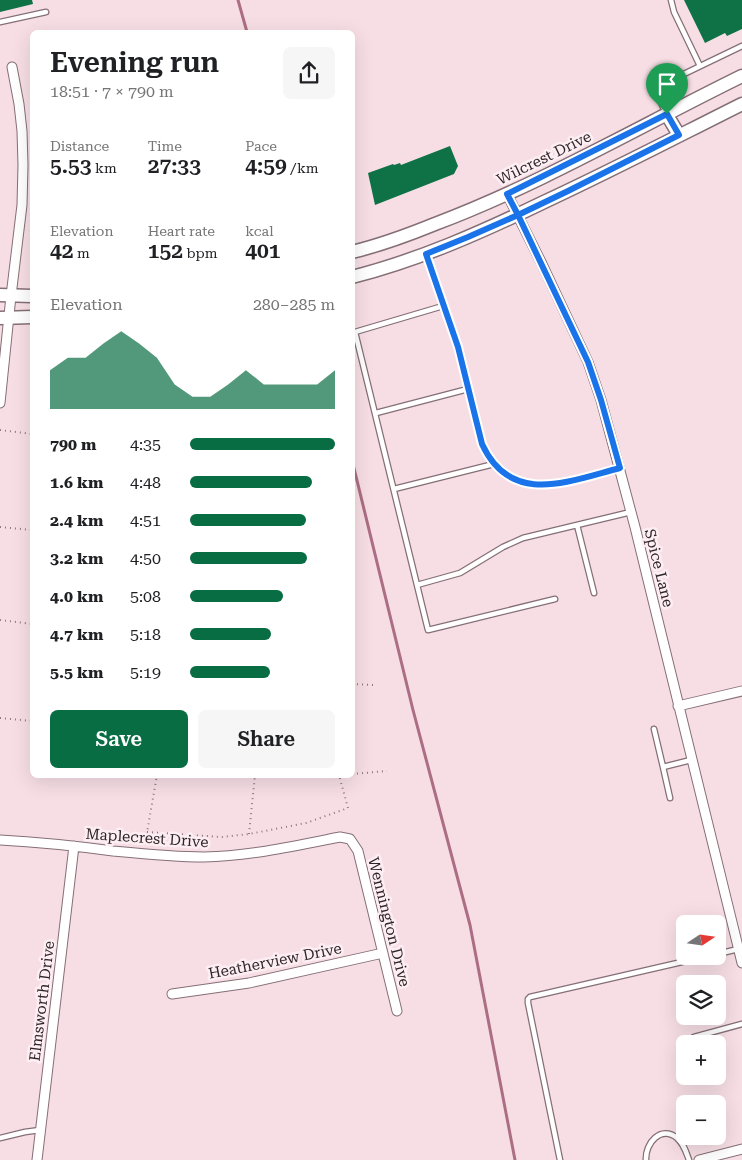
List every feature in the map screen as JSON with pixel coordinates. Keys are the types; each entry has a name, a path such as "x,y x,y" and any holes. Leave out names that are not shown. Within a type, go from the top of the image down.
{"main road":[{"name":"Wilcrest Drive","path":"355,251 456,216 507,194 742,76"},
{"path":"355,276 426,254 518,215 742,105"},
{"path":"667,114 679,135"},
{"path":"5,296 30,296"},
{"path":"4,318 30,317"}],"street":[{"path":"0,403 5,296 22,205 23,165 19,104 12,67"},
{"name":"Spice Lane","path":"507,194 588,362 601,400 620,468 691,760 741,949 742,963"},
{"path":"678,706 742,691"},
{"name":"Wennington Drive","path":"293,847 340,837 350,839 358,850 397,1011"},
{"name":"Maplecrest Drive","path":"0,840 142,854 205,857 293,847"},
{"name":"Elmsworth Drive","path":"37,1160 74,846"},
{"name":"Heatherview Drive","path":"172,994 249,983 383,953"},
{"path":"701,1160 742,1150"}],"lane":[{"path":"671,0 674,12 700,66"},
{"path":"0,22 46,12"},
{"path":"667,114 657,95 661,85 742,46"},
{"path":"426,254 458,347 482,444 494,464 505,474 516,480 529,484 549,486 620,468"},
{"path":"443,306 355,332 428,630 555,599"},
{"path":"376,413 468,389"},
{"path":"394,489 494,464"},
{"path":"418,585 460,573 512,542 523,538 631,512"},
{"path":"577,525 594,593"},
{"path":"654,729 670,798"},
{"path":"663,767 691,760"},
{"path":"726,952 741,949"},
{"path":"560,1160 528,999 676,963"},
{"path":"701,1035 742,1024"},
{"path":"0,1138 40,1130"},
{"path":"646,1160 649,1144 656,1136 666,1134 676,1137 684,1147 689,1160"}],"path":[{"path":"0,430 30,434"},
{"path":"0,527 30,530"},
{"path":"0,620 30,624"},
{"path":"355,684 373,685"},
{"path":"0,718 30,721"},
{"path":"355,774 387,771"},
{"path":"142,854 156,778"},
{"path":"249,834 255,778"},
{"path":"147,832 222,837 306,823 348,808 340,778"}],"building":[{"path":"0,0 32,0 33,4 0,12"},
{"path":"684,0 742,0 742,29 727,36 725,33 705,43"},
{"path":"450,146 458,166 454,174 375,205 368,173 393,164 400,163 401,165"}],"waterway":[{"path":"238,0 246,30"},
{"path":"355,472 413,710 470,925 515,1160"}],"route":[{"path":"667,114 507,194 518,215 426,254 458,347 482,444 494,464 505,474 516,480 529,484 549,486 620,468 588,362 518,215 679,135 667,114"}]}
